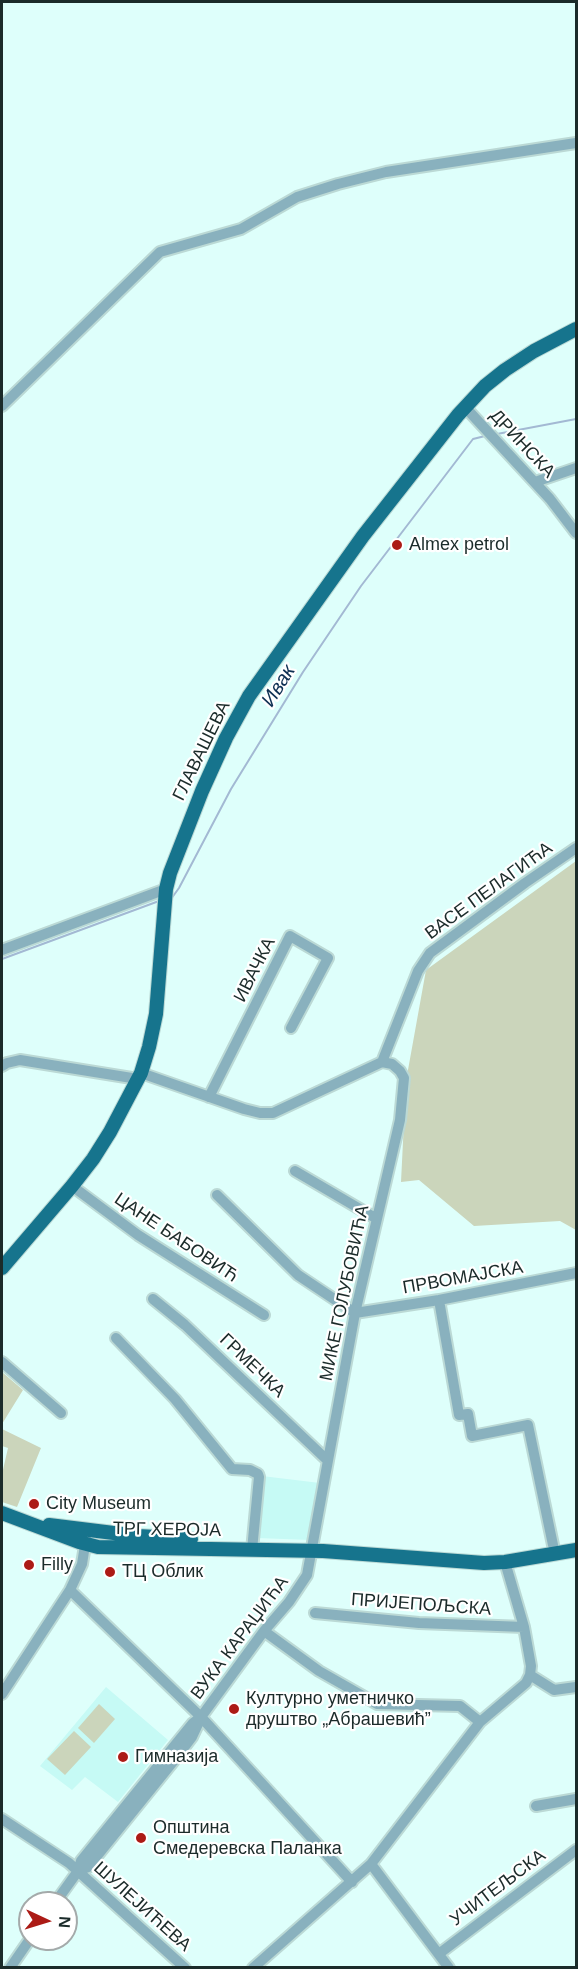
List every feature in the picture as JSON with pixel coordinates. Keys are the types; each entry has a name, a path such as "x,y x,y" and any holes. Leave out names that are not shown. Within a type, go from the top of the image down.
{"main road":[{"name":"ГЛАВАШЕВА","path":"2,1268 72,1186 104,1142 139,1076 149,1047 156,1014 165,892 179,845 202,791 226,738 249,696 363,536 465,407 505,370 534,351 576,329"},
{"name":"ТРГ ХЕРОЈА","path":"2,1512 86,1544 111,1547 313,1547"},
{"name":"ТРГ ХЕРОЈА","path":"26,1522 138,1536 253,1546"},
{"path":"313,1547 500,1556 576,1541"},
{"path":"313,1547 472,1562 505,1562 576,1550"}],"street":[{"path":"2,406 160,252 241,229 297,197 338,184 386,172 576,144"},
{"name":"ДРИНСКА","path":"465,407 535,482 576,533"},
{"path":"535,482 576,468"},
{"name":"ВАСЕ ПЕЛАГИЋА","path":"382,1062 418,971 430,953 576,848"},
{"path":"2,950 165,892"},
{"name":"ИВАЧКА","path":"209,1096 290,936 328,958 291,1028"},
{"path":"2,1066 7,1062 20,1060 139,1076 209,1096 244,1109 273,1113 382,1062"},
{"name":"МИКЕ ГОЛУБОВИЋА","path":"313,1547 355,1313 400,1120 404,1078 392,1064 382,1062"},
{"path":"295,1171 377,1219"},
{"name":"ЦАНЕ БАБОВИЋ","path":"72,1186 138,1235 264,1315"},
{"path":"217,1195 298,1275 355,1313"},
{"name":"ПРВОМАЈСКА","path":"355,1313 576,1274"},
{"name":"ГРМЕЧКА","path":"153,1299 185,1325 327,1460"},
{"path":"439,1300 459,1415 468,1414 472,1436 528,1425 553,1545"},
{"path":"116,1338 175,1399 232,1469 250,1470 258,1474 253,1546"},
{"path":"2,1362 61,1413"},
{"path":"2,1694 70,1590 82,1564 87,1529"},
{"name":"ВУКА КАРАЏИЋА","path":"64,1891 78,1871 81,1861 193,1723 201,1717 264,1630 289,1602 303,1582 309,1568 313,1547"},
{"path":"254,1968 371,1864 480,1722 526,1683 531,1666 524,1628 505,1562"},
{"path":"70,1590 201,1717 352,1882"},
{"name":"ПРИЈЕПОЉСКА","path":"315,1613 419,1623 524,1628"},
{"path":"264,1630 319,1671 377,1704 460,1707 480,1722"},
{"path":"530,1675 554,1690 576,1688"},
{"path":"536,1806 576,1799"},
{"name":"ШУЛЕЈИЋЕВА","path":"2,1819 69,1863 184,1968"},
{"name":"УЧИТЕЉСКА","path":"440,1953 576,1850"},
{"path":"371,1864 440,1953 449,1968"},
{"path":"10,1968 22,1951"}],"shaded area":[{"path":"262,1476 320,1483 310,1540 257,1538"},
{"path":"106,1687 168,1740 118,1802 85,1777 72,1790 40,1766"}],"green space":[{"path":"576,861 576,1230 560,1221 474,1226 419,1180 401,1182 406,1081 426,970"},
{"path":"2,1372 23,1390 2,1424"},
{"path":"2,1429 41,1448 17,1507 2,1502 2,1474 8,1448 2,1446"},
{"path":"99,1704 115,1719 94,1743 78,1728"},
{"path":"74,1731 91,1747 65,1775 47,1759"}],"waterway":[{"name":"Ивак","path":"497,434 576,419"},
{"name":"Ивак","path":"171,899 231,789 303,672 361,586 473,439 485,436"},
{"name":"Ивак","path":"2,959 159,901"}],"place":[{"name":"Almex petrol","path":"397,545"},
{"name":"City Museum","path":"34,1504"},
{"name":"Filly","path":"29,1565"},
{"name":"ТЦ Облик","path":"110,1572"},
{"name":"Културно уметничко друштво „Абрашевић”","path":"234,1709"},
{"name":"Гимназија","path":"123,1757"},
{"name":"Општина Смедеревска Паланка","path":"141,1838"}]}
